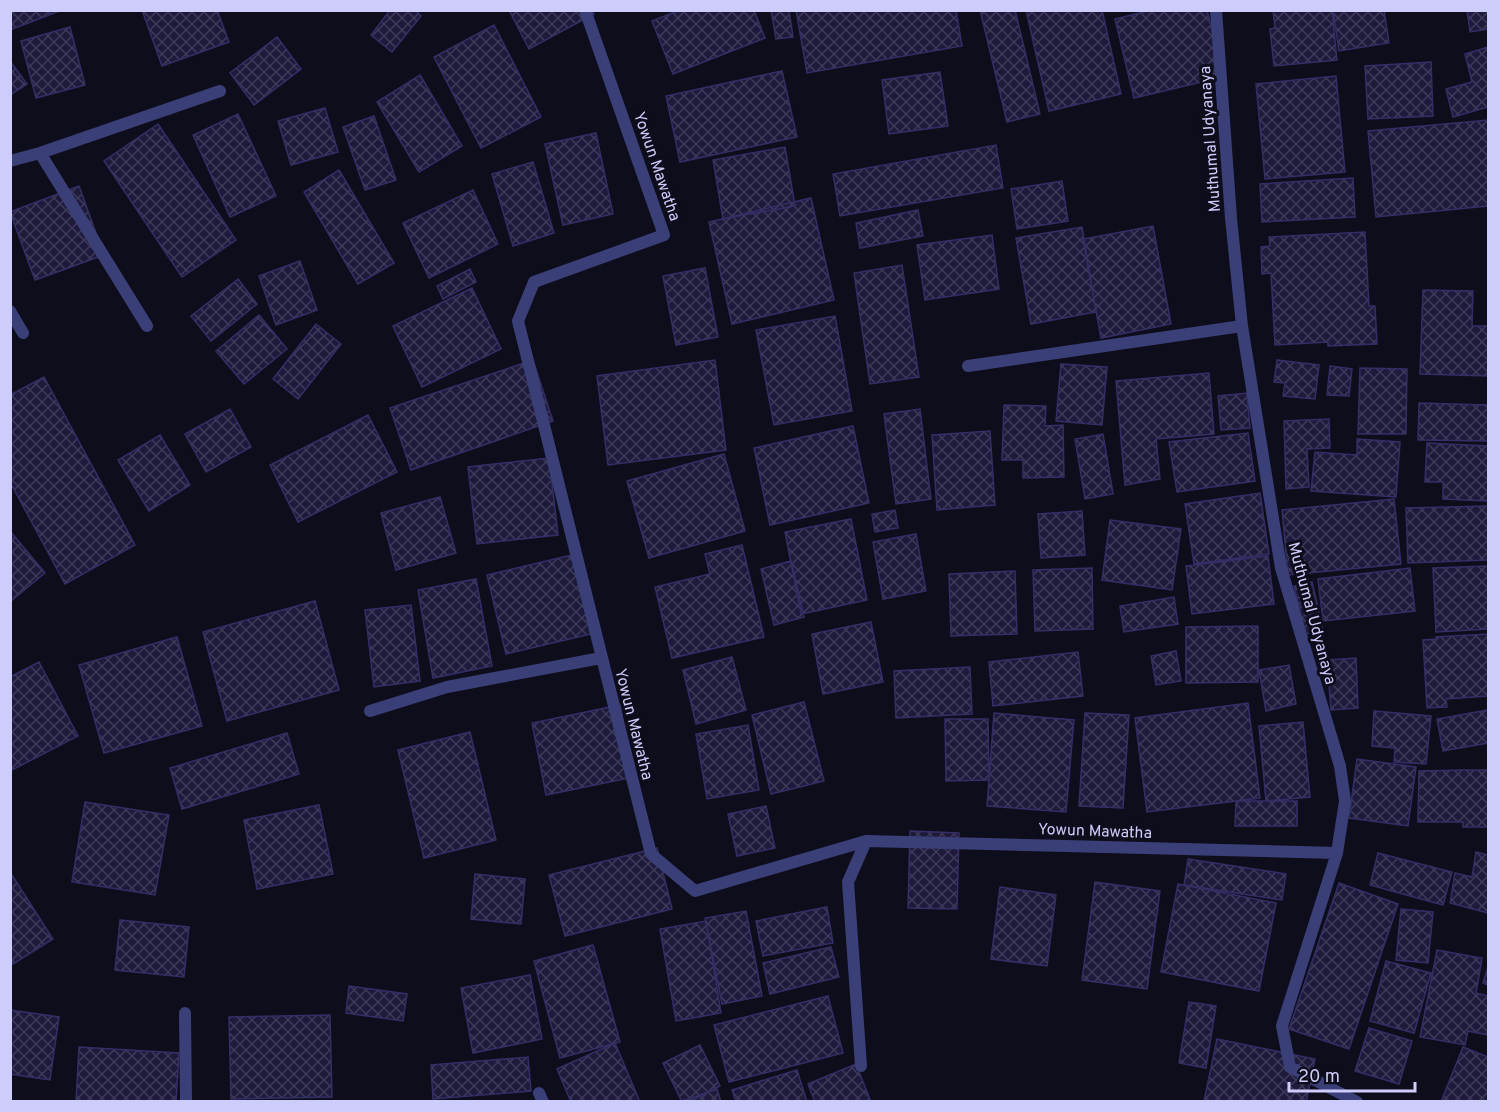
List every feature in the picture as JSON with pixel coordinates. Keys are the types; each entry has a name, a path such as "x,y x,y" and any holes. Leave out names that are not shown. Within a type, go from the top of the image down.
{"street":[{"name":"Yowun Mawatha","path":"585,10 664,235 534,282 518,321 651,854 695,891 866,841 1337,853"},
{"name":"Muthumal Udyanaya","path":"1216,10 1231,218 1242,326 1281,568 1340,766 1345,801 1337,853 1282,1026 1290,1067 1357,1101"},
{"path":"10,161 40,153 220,91"},
{"path":"40,153 147,326"},
{"path":"10,311 23,333"},
{"path":"968,366 1242,326"},
{"path":"370,711 447,687 601,658"},
{"path":"861,1066 848,882 866,841"},
{"path":"185,1013 186,1101"}],"building":[{"path":"10,10 62,10 10,30"},
{"path":"142,10 217,10 229,42 162,66"},
{"path":"390,10 415,10 421,16 392,52 371,35"},
{"path":"509,10 592,10 594,14 529,49"},
{"path":"680,10 754,10 765,38 673,74 652,21"},
{"path":"771,10 789,10 793,37 776,39"},
{"path":"796,10 956,10 962,46 807,73"},
{"path":"980,10 1015,10 1040,114 1007,122"},
{"path":"1026,10 1102,10 1121,94 1049,111"},
{"path":"1152,10 1207,10 1223,77 1134,98 1115,19"},
{"path":"1273,10 1332,10 1337,60 1274,66 1270,29 1275,28"},
{"path":"1333,10 1384,10 1389,43 1339,51"},
{"path":"1467,10 1488,10 1488,29 1470,32"},
{"path":"494,25 541,117 481,148 434,57"},
{"path":"70,27 85,85 36,98 21,41"},
{"path":"277,37 301,69 254,105 230,73"},
{"path":"1488,47 1488,107 1453,117 1446,89 1472,82 1465,54"},
{"path":"10,61 27,84 10,95"},
{"path":"1431,62 1433,116 1368,119 1365,66"},
{"path":"782,71 797,137 680,162 666,96"},
{"path":"940,72 948,126 889,134 882,80"},
{"path":"420,75 462,146 419,172 377,102"},
{"path":"1336,76 1345,172 1265,179 1256,84"},
{"path":"325,108 338,152 291,165 278,121"},
{"path":"238,114 276,196 230,217 193,135"},
{"path":"374,116 396,180 365,190 343,127"},
{"path":"1488,120 1488,206 1376,217 1368,131"},
{"path":"158,124 236,240 182,277 104,161"},
{"path":"596,133 613,214 563,225 545,144"},
{"path":"996,145 1003,188 840,216 833,174"},
{"path":"785,147 795,206 723,219 713,160"},
{"path":"533,162 554,233 513,246 492,174"},
{"path":"339,170 394,263 358,284 304,192"},
{"path":"1353,178 1355,217 1262,222 1260,184"},
{"path":"1062,181 1068,221 1017,229 1011,189"},
{"path":"79,186 104,255 35,280 10,212"},
{"path":"473,190 498,244 429,278 403,223"},
{"path":"811,198 834,300 732,324 709,222"},
{"path":"918,210 923,236 860,248 856,223"},
{"path":"1153,226 1171,324 1101,338 1083,239"},
{"path":"1082,227 1096,312 1031,324 1016,238"},
{"path":"1365,232 1369,306 1375,306 1377,344 1328,346 1328,342 1275,345 1271,273 1262,274 1261,247 1270,246 1269,237"},
{"path":"992,235 999,289 925,300 917,245"},
{"path":"300,261 317,310 276,325 259,276"},
{"path":"902,265 919,377 870,384 854,273"},
{"path":"705,268 718,337 676,345 663,276"},
{"path":"470,269 476,282 443,299 437,286"},
{"path":"238,279 257,304 211,341 191,316"},
{"path":"472,288 501,349 422,387 393,326"},
{"path":"1423,290 1473,291 1472,326 1488,326 1488,376 1420,374"},
{"path":"259,315 287,349 244,384 216,351"},
{"path":"835,316 852,411 774,425 756,330"},
{"path":"316,324 341,344 298,399 273,379"},
{"path":"533,360 553,421 411,470 390,408"},
{"path":"715,360 726,450 608,465 597,376"},
{"path":"1277,360 1319,365 1315,399 1283,396 1285,383 1274,382"},
{"path":"1061,364 1107,367 1102,425 1056,421"},
{"path":"1330,366 1352,369 1349,396 1327,395"},
{"path":"1360,368 1407,369 1406,434 1358,434"},
{"path":"1209,373 1214,434 1156,439 1160,479 1125,485 1116,381"},
{"path":"44,377 135,545 65,584 10,482 10,395"},
{"path":"1247,393 1250,428 1221,430 1218,396"},
{"path":"1419,403 1488,405 1488,441 1418,440"},
{"path":"1004,405 1046,406 1045,426 1063,425 1064,477 1023,478 1023,460 1002,460"},
{"path":"230,409 251,447 206,472 185,434"},
{"path":"920,409 931,499 896,504 884,414"},
{"path":"368,415 397,472 298,522 270,465"},
{"path":"1329,419 1330,448 1307,449 1309,487 1286,489 1284,421"},
{"path":"853,426 869,503 770,525 754,448"},
{"path":"990,431 995,505 937,510 932,435"},
{"path":"1248,433 1255,481 1177,492 1169,442"},
{"path":"1103,434 1113,494 1085,499 1075,439"},
{"path":"160,435 190,485 149,511 118,460"},
{"path":"1357,439 1400,442 1396,497 1311,491 1315,452 1357,455"},
{"path":"1427,443 1488,446 1488,501 1443,499 1443,482 1425,482"},
{"path":"724,454 745,531 649,558 627,481"},
{"path":"549,458 558,535 477,544 468,467"},
{"path":"1260,493 1269,554 1194,564 1185,504"},
{"path":"440,497 456,553 396,570 381,513"},
{"path":"1394,499 1401,564 1288,575 1282,510"},
{"path":"1488,506 1488,560 1408,563 1406,508"},
{"path":"895,510 898,528 875,532 872,514"},
{"path":"1082,511 1085,555 1041,558 1038,514"},
{"path":"851,519 867,600 801,614 785,532"},
{"path":"1110,520 1181,529 1172,590 1102,580"},
{"path":"10,531 45,573 10,602"},
{"path":"916,534 926,591 883,599 873,542"},
{"path":"742,545 764,637 672,658 655,587 710,574 705,554"},
{"path":"572,555 591,634 506,654 487,575"},
{"path":"1268,556 1274,604 1192,614 1186,566"},
{"path":"791,561 804,617 774,625 761,569"},
{"path":"1488,566 1488,629 1436,632 1433,568"},
{"path":"1092,568 1093,629 1035,631 1033,570"},
{"path":"1410,568 1415,611 1323,621 1318,579"},
{"path":"1015,571 1017,634 951,636 949,574"},
{"path":"476,579 492,666 433,678 418,590"},
{"path":"1312,582 1323,630 1305,634 1294,586"},
{"path":"1174,597 1178,624 1124,632 1120,606"},
{"path":"315,601 339,690 227,721 203,632"},
{"path":"411,605 420,681 374,687 365,610"},
{"path":"871,622 883,682 823,694 812,634"},
{"path":"1258,626 1258,682 1186,683 1186,627"},
{"path":"1488,634 1488,696 1446,699 1447,707 1427,708 1423,640"},
{"path":"177,637 202,726 104,753 79,665"},
{"path":"1176,651 1181,681 1156,685 1151,656"},
{"path":"1078,652 1083,696 993,706 989,662"},
{"path":"732,657 746,710 696,724 683,670"},
{"path":"1356,658 1358,708 1331,710 1327,660"},
{"path":"39,662 78,736 10,771 10,677"},
{"path":"1289,665 1296,704 1266,711 1259,670"},
{"path":"970,667 972,714 896,718 894,671"},
{"path":"804,702 824,781 771,794 752,715"},
{"path":"1248,703 1260,798 1147,812 1135,718"},
{"path":"620,705 634,777 546,795 532,723"},
{"path":"1488,710 1488,743 1443,751 1437,719"},
{"path":"1374,711 1431,716 1426,764 1394,762 1395,748 1372,746"},
{"path":"994,713 1074,720 1066,812 987,806"},
{"path":"1085,713 1129,715 1123,808 1079,806"},
{"path":"945,719 988,719 989,780 946,781"},
{"path":"1303,722 1310,797 1266,801 1259,726"},
{"path":"748,725 759,790 707,799 696,734"},
{"path":"470,732 496,840 424,858 398,750"},
{"path":"287,733 299,774 182,809 170,768"},
{"path":"1357,759 1416,767 1408,826 1349,818"},
{"path":"1488,770 1488,827 1463,827 1463,822 1418,822 1419,771"},
{"path":"1236,801 1297,801 1297,826 1235,826"},
{"path":"85,802 169,815 155,895 72,882"},
{"path":"319,805 333,874 257,889 244,820"},
{"path":"766,806 775,848 737,856 728,814"},
{"path":"910,831 959,833 957,909 908,908"},
{"path":"657,848 672,909 565,936 549,875"},
{"path":"1476,852 1488,855 1488,913 1450,903 1455,873 1472,877"},
{"path":"1378,853 1452,872 1443,905 1370,885"},
{"path":"1188,859 1286,874 1282,900 1184,885"},
{"path":"10,872 53,939 10,966"},
{"path":"475,874 525,879 521,924 471,919"},
{"path":"1095,882 1160,891 1147,989 1082,980"},
{"path":"1339,883 1398,904 1349,1049 1289,1029"},
{"path":"1178,884 1276,903 1259,991 1161,972"},
{"path":"1000,887 1056,895 1047,966 991,959"},
{"path":"827,907 833,943 763,956 756,921"},
{"path":"1401,909 1433,912 1428,963 1396,960"},
{"path":"746,911 762,996 722,1004 705,918"},
{"path":"120,920 189,927 184,977 115,970"},
{"path":"706,921 721,1013 676,1021 660,929"},
{"path":"593,945 620,1042 560,1058 534,961"},
{"path":"831,947 839,977 770,994 763,963"},
{"path":"1437,950 1482,958 1476,993 1488,996 1488,1035 1468,1031 1465,1045 1420,1037"},
{"path":"1386,961 1431,973 1414,1033 1370,1021"},
{"path":"1488,967 1488,985 1483,983"},
{"path":"530,975 542,1039 473,1053 461,988"},
{"path":"349,986 407,994 403,1021 346,1013"},
{"path":"828,996 843,1053 729,1082 714,1025"},
{"path":"1189,1002 1216,1006 1206,1068 1179,1063"},
{"path":"10,1010 59,1017 50,1080 10,1074"},
{"path":"330,1015 332,1097 231,1099 229,1017"},
{"path":"1369,1028 1412,1041 1399,1084 1355,1071"},
{"path":"1217,1039 1315,1059 1306,1102 1204,1101"},
{"path":"615,1043 640,1102 571,1102 557,1069"},
{"path":"700,1045 720,1086 689,1102 682,1102 663,1063"},
{"path":"79,1047 179,1053 176,1102 76,1102"},
{"path":"1463,1047 1488,1057 1488,1102 1441,1102"},
{"path":"528,1057 531,1091 433,1099 431,1065"},
{"path":"856,1064 871,1102 815,1102 808,1084"},
{"path":"797,1070 807,1102 736,1102 732,1090"},
{"path":"717,1089 721,1102 680,1102"}]}
